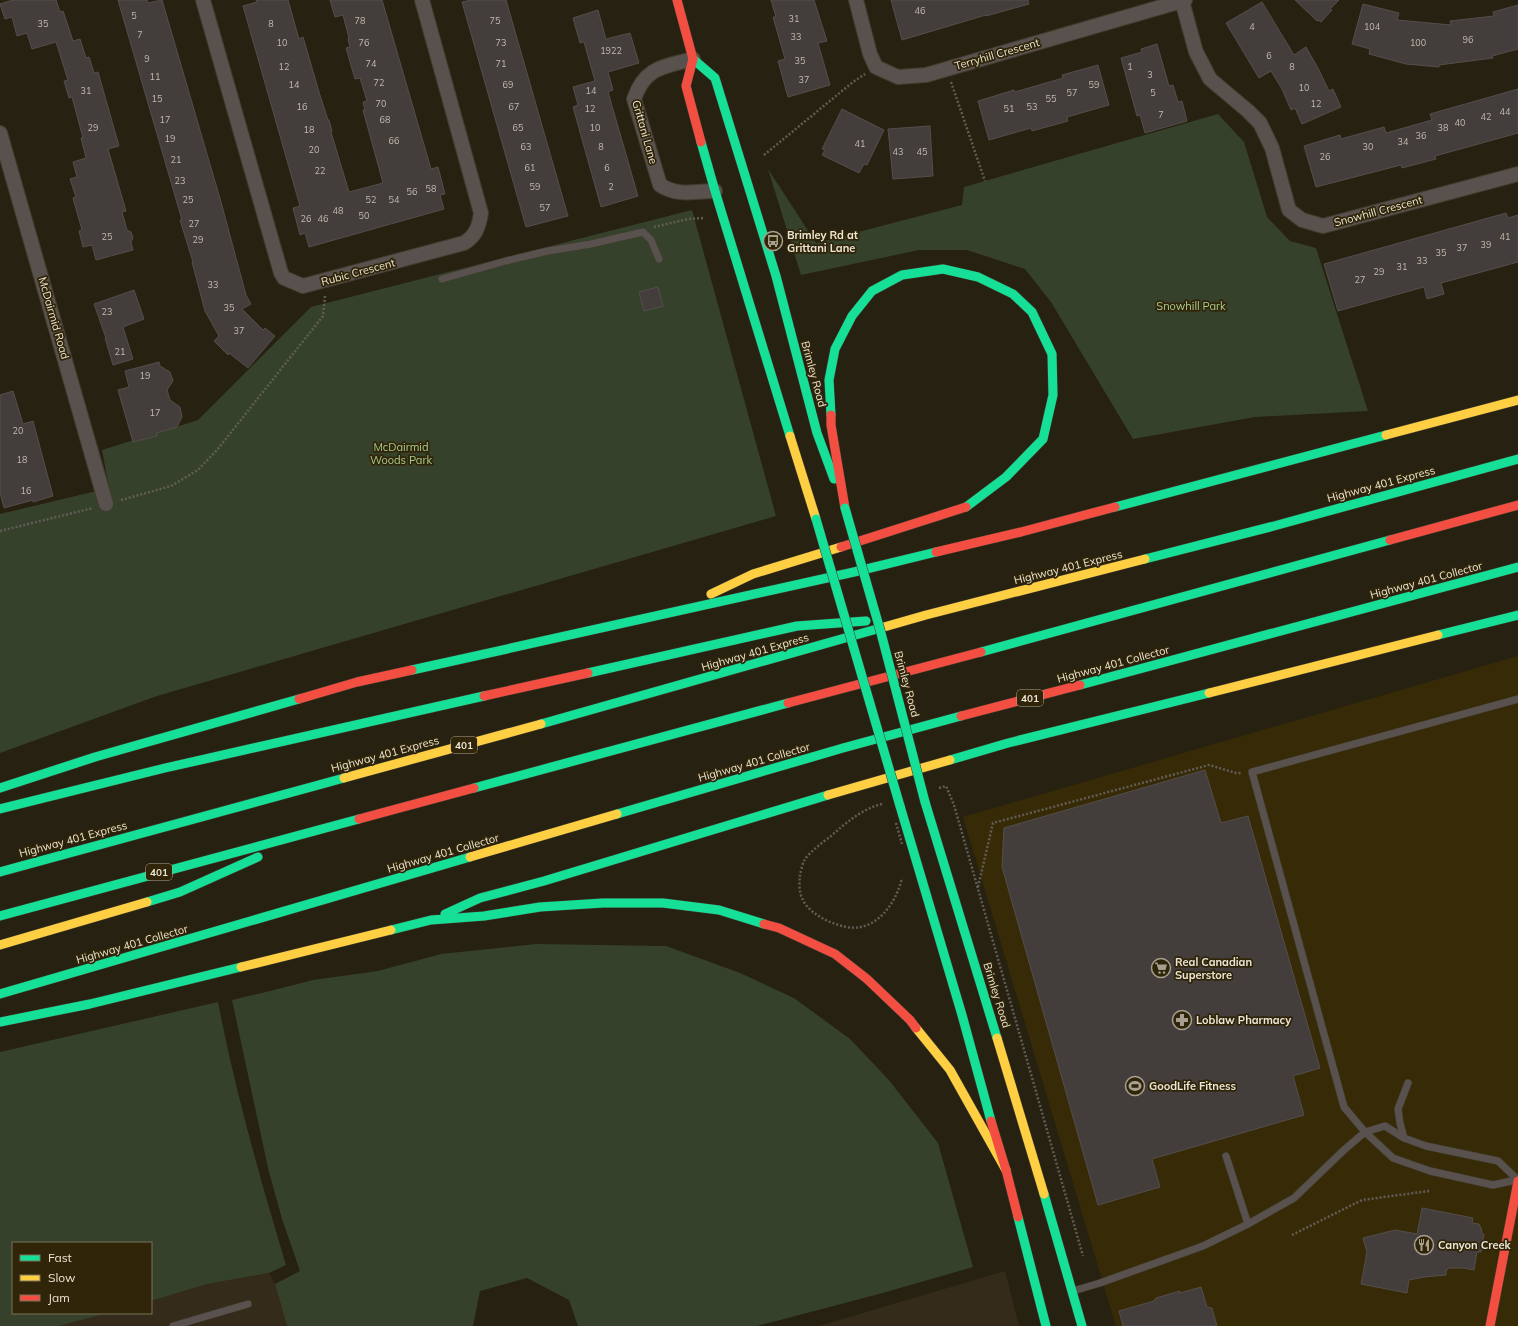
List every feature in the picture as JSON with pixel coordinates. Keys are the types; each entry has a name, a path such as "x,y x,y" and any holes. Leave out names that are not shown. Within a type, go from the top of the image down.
{"main road":[{"path":"677,0 693,59 686,86 715,191 816,519 962,1015 985,1101 1006,1170 1035,1288 1046,1326"},
{"name":"Brimley Road","path":"693,59 715,78 776,276 817,433 845,508 882,633 925,802 1030,1144 1082,1326"},
{"path":"677,610 752,574 967,507 1006,477 1042,439 1053,395 1052,354 1032,312 1013,294 978,277 943,269 902,275 872,291 852,316 835,349 829,380 831,425 845,508"},
{"path":"0,788 95,757 357,682 854,572 1022,532 1518,400"},
{"name":"Highway 401 Express","path":"0,872 616,704 926,616 1282,524 1518,459"},
{"name":"401","path":"0,916 1518,505"},
{"name":"Highway 401 Collector","path":"0,994 843,748 1518,567"},
{"path":"431,920 480,898 551,879 844,790 1008,743 1518,615"},
{"path":"0,809 173,766 796,626 926,616"},
{"path":"0,945 180,892 319,830"},
{"path":"0,1022 90,1004 431,920 484,916 540,907 603,903 663,903 719,910 779,928 835,954 867,979 910,1020 950,1070 1006,1170"},
{"path":"1490,1326 1518,1180"}],"street":[{"name":"Rubic Crescent","path":"203,0 281,273 284,278 303,286 464,243 469,240 478,228 481,213 422,0"},
{"path":"856,0 870,54 876,67"},
{"name":"Terryhill Crescent","path":"876,67 898,77 926,75 1184,1"},
{"name":"Snowhill Crescent","path":"1184,1 1196,52 1210,79 1260,123 1272,148 1289,210 1302,220 1323,226 1518,174"},
{"name":"Grittani Lane","path":"693,59 660,68 652,72 639,85 634,99 660,184 668,189 680,193 715,191"},
{"name":"McDairmid Road","path":"0,133 106,504"}],"lane":[{"path":"442,279 548,251 591,244 643,232 651,240 659,259"},
{"path":"1518,700 1252,772 1344,1107 1365,1132 1393,1158 1430,1171 1493,1185 1518,1180"},
{"path":"1404,1138 1398,1109 1408,1083"},
{"path":"1073,1291 1100,1283 1203,1246 1248,1224 1294,1198 1365,1132 1386,1126 1404,1138 1426,1146 1498,1161 1518,1180"},
{"path":"1226,1156 1248,1224"},
{"path":"173,1326 248,1304"}],"path":[{"path":"764,156 852,82 876,67"},
{"path":"947,68 985,181"},
{"path":"643,232 652,227 688,219 711,218"},
{"path":"0,531 57,518 172,486 198,470 217,450 323,316 325,281"},
{"path":"978,888 993,823 1209,765 1236,773 1252,772"},
{"path":"946,786 954,805 1084,1256"},
{"path":"871,806 851,819 818,846 804,861 800,879 800,889 803,900 814,912 833,923 847,927 861,927 880,918 891,904 899,892 903,870"},
{"path":"902,844 903,850"},
{"path":"1292,1235 1362,1200 1429,1191"}],"shaded area":[{"path":"1518,656 1518,1326 1116,1326 963,817"},
{"path":"1005,1271 1019,1326 819,1326"},
{"path":"269,1273 275,1284 287,1326 59,1326 104,1314 152,1314 152,1301 207,1284"}],"green space":[{"name":"Snowhill Park","path":"1218,114 1244,142 1267,217 1290,241 1316,248 1368,411 1255,417 1133,439 1051,302 1025,269 967,250 919,250 801,275 768,169 816,243 962,205 964,187"},
{"name":"McDairmid Woods Park","path":"692,210 776,516 157,696 0,753 0,514 109,488 102,450 198,420 311,307"},
{"path":"536,944 666,946 740,973 794,998 850,1039 888,1079 938,1143 973,1267 879,1294 757,1326 578,1326 569,1300 527,1278 480,1291 473,1326 287,1326 275,1284 300,1271 282,1219 268,1168 232,1000 313,980 378,971 441,954"},
{"path":"218,1002 232,1068 249,1134 286,1265 269,1273 207,1284 152,1301 152,1242 12,1242 12,1314 104,1314 59,1326 0,1326 0,1052"}],"building":[{"path":"13,0 56,0 60,12 63,11 73,41 80,39 86,58 89,57 94,73 98,72 119,146 108,149 126,211 122,212 127,230 131,232 133,238 131,242 133,250 96,260 92,245 83,247 79,231 82,230 73,198 76,197 70,179 77,177 73,162 86,158 81,138 83,138 72,97 69,98 64,81 68,80 56,42 32,49 27,33 17,36 12,17 5,19 0,4"},
{"path":"118,0 147,0 148,3 162,0 221,202 246,295 251,304 242,309 263,330 265,328 275,336 248,368 229,353 228,355 214,341 219,336 205,311 193,262 180,220 182,220"},
{"path":"256,0 288,0 299,39 303,37 329,120 331,132 349,192 383,183 363,110 365,110 363,102 367,101 360,78 355,79 346,48 350,47 343,15 335,17 330,0 382,0 431,169 438,167 445,194 440,195 444,209 309,247 305,233 300,235 293,208 300,206 243,6 257,2"},
{"path":"471,0 506,0 568,216 526,227 462,2"},
{"path":"771,0 814,0 827,41 818,43 830,85 788,97 778,61 785,59 773,17 776,17"},
{"path":"891,0 1028,0 1029,4 902,40"},
{"path":"1295,0 1339,0 1330,9 1332,10 1321,22 1318,20 1317,21"},
{"path":"1262,2 1294,55 1306,47 1329,91 1333,89 1341,107 1302,124 1295,108 1291,110 1282,89 1271,71 1259,78 1226,23"},
{"path":"1363,4 1399,13 1397,20 1451,25 1450,21 1494,16 1493,12 1518,5 1518,49 1492,56 1493,58 1439,65 1439,67 1406,64 1369,54 1370,49 1352,44"},
{"path":"598,10 606,39 630,33 639,63 608,72 613,90 608,92 638,196 601,207 573,107 578,105 573,87 595,81 584,42 580,43 573,18"},
{"path":"1157,44 1169,86 1173,85 1178,102 1182,101 1187,121 1145,133 1140,115 1137,116 1121,58 1142,52 1141,49"},
{"path":"1098,65 1109,105 1067,117 1068,121 1032,131 1031,128 989,140 978,101 1014,90 1015,92 1063,78 1062,75"},
{"path":"1518,89 1518,133 1435,156 1436,159 1402,168 1401,165 1316,187 1304,146 1340,135 1341,139 1384,127 1386,133 1432,120 1430,114"},
{"path":"842,109 884,130 867,165 864,164 859,173 822,155 825,150 822,149"},
{"path":"930,126 933,176 893,179 888,129"},
{"path":"1506,213 1508,218 1518,215 1518,262 1441,283 1444,294 1427,299 1424,287 1338,311 1324,264"},
{"path":"658,287 663,306 644,311 639,292"},
{"path":"134,290 144,319 123,327 133,359 113,365 106,338 94,304"},
{"path":"159,362 160,366 170,372 173,381 167,390 170,400 180,407 182,417 177,427 156,433 157,436 133,442 118,390 129,387 125,371"},
{"path":"13,391 23,424 33,421 53,496 4,508 0,493 0,395"},
{"name":"Real Canadian Superstore","path":"1205,770 1221,823 1248,816 1320,1068 1293,1076 1304,1115 1152,1159 1160,1187 1098,1205 1002,867 1004,828"},
{"name":"Canyon Creek","path":"1422,1208 1473,1218 1472,1223 1479,1224 1482,1234 1484,1234 1481,1252 1477,1252 1474,1270 1449,1268 1446,1271 1446,1275 1409,1280 1407,1293 1361,1284 1367,1252 1363,1238 1395,1230 1417,1234"},
{"path":"1201,1287 1207,1307 1212,1308 1217,1326 1123,1326 1119,1311 1154,1301 1156,1298"}],"traffic: fast":[{"path":"693,59 715,78 776,276 817,433 834,479"},
{"path":"701,142 790,436"},
{"path":"831,415 829,380 835,349 852,316 872,291 902,275 943,269 978,277 1013,294 1032,312 1052,354 1053,395 1043,439 1006,477 966,507"},
{"path":"1115,507 1386,435"},
{"path":"1145,559 1274,526 1518,459"},
{"path":"845,508 881,633 925,802"},
{"path":"816,519 900,806"},
{"path":"981,652 1390,540"},
{"path":"412,670 854,572 936,552"},
{"path":"1080,685 1518,567"},
{"path":"1438,635 1518,615"},
{"path":"588,673 797,626 866,621"},
{"path":"541,724 884,627"},
{"path":"950,760 1008,743 1209,693"},
{"path":"0,809 165,768 484,696"},
{"path":"0,788 95,757 299,699"},
{"path":"474,788 788,703"},
{"path":"617,814 843,748 961,716"},
{"path":"0,872 344,778"},
{"path":"445,914 480,898 544,881 828,795"},
{"path":"925,802 997,1038"},
{"path":"900,806 962,1015 991,1121"},
{"path":"0,916 359,819"},
{"path":"147,902 180,892 258,857"},
{"path":"0,994 470,857"},
{"path":"391,930 431,920 484,916 540,907 603,903 663,903 719,910 764,924"},
{"path":"0,1022 90,1004 241,967"},
{"path":"1044,1194 1082,1326"},
{"path":"1018,1217 1046,1326"}],"traffic: slow":[{"path":"1386,435 1518,400"},
{"path":"790,436 816,519"},
{"path":"711,594 753,574 841,547"},
{"path":"884,627 1145,559"},
{"path":"1209,693 1438,635"},
{"path":"344,778 541,724"},
{"path":"828,795 950,760"},
{"path":"470,857 617,814"},
{"path":"0,945 147,902"},
{"path":"241,967 391,930"},
{"path":"916,1028 950,1070 1006,1170"},
{"path":"997,1038 1044,1194"}],"traffic: jam":[{"path":"677,0 693,59 686,86 701,142"},
{"path":"831,415 831,425 845,508"},
{"path":"1390,540 1518,505"},
{"path":"841,547 966,507"},
{"path":"936,552 1021,532 1115,507"},
{"path":"788,703 981,652"},
{"path":"299,699 357,682 412,670"},
{"path":"484,696 588,673"},
{"path":"961,716 1080,685"},
{"path":"359,819 474,788"},
{"path":"764,924 779,928 835,954 867,979 910,1020 916,1028"},
{"path":"991,1121 1018,1217"},
{"path":"1490,1326 1518,1181"}],"place":[{"name":"Brimley Rd at Grittani Lane","path":"773,241"},
{"name":"Real Canadian Superstore","path":"1161,968"},
{"name":"Loblaw Pharmacy","path":"1182,1020"},
{"name":"GoodLife Fitness","path":"1135,1086"},
{"name":"Canyon Creek","path":"1424,1245"}]}
